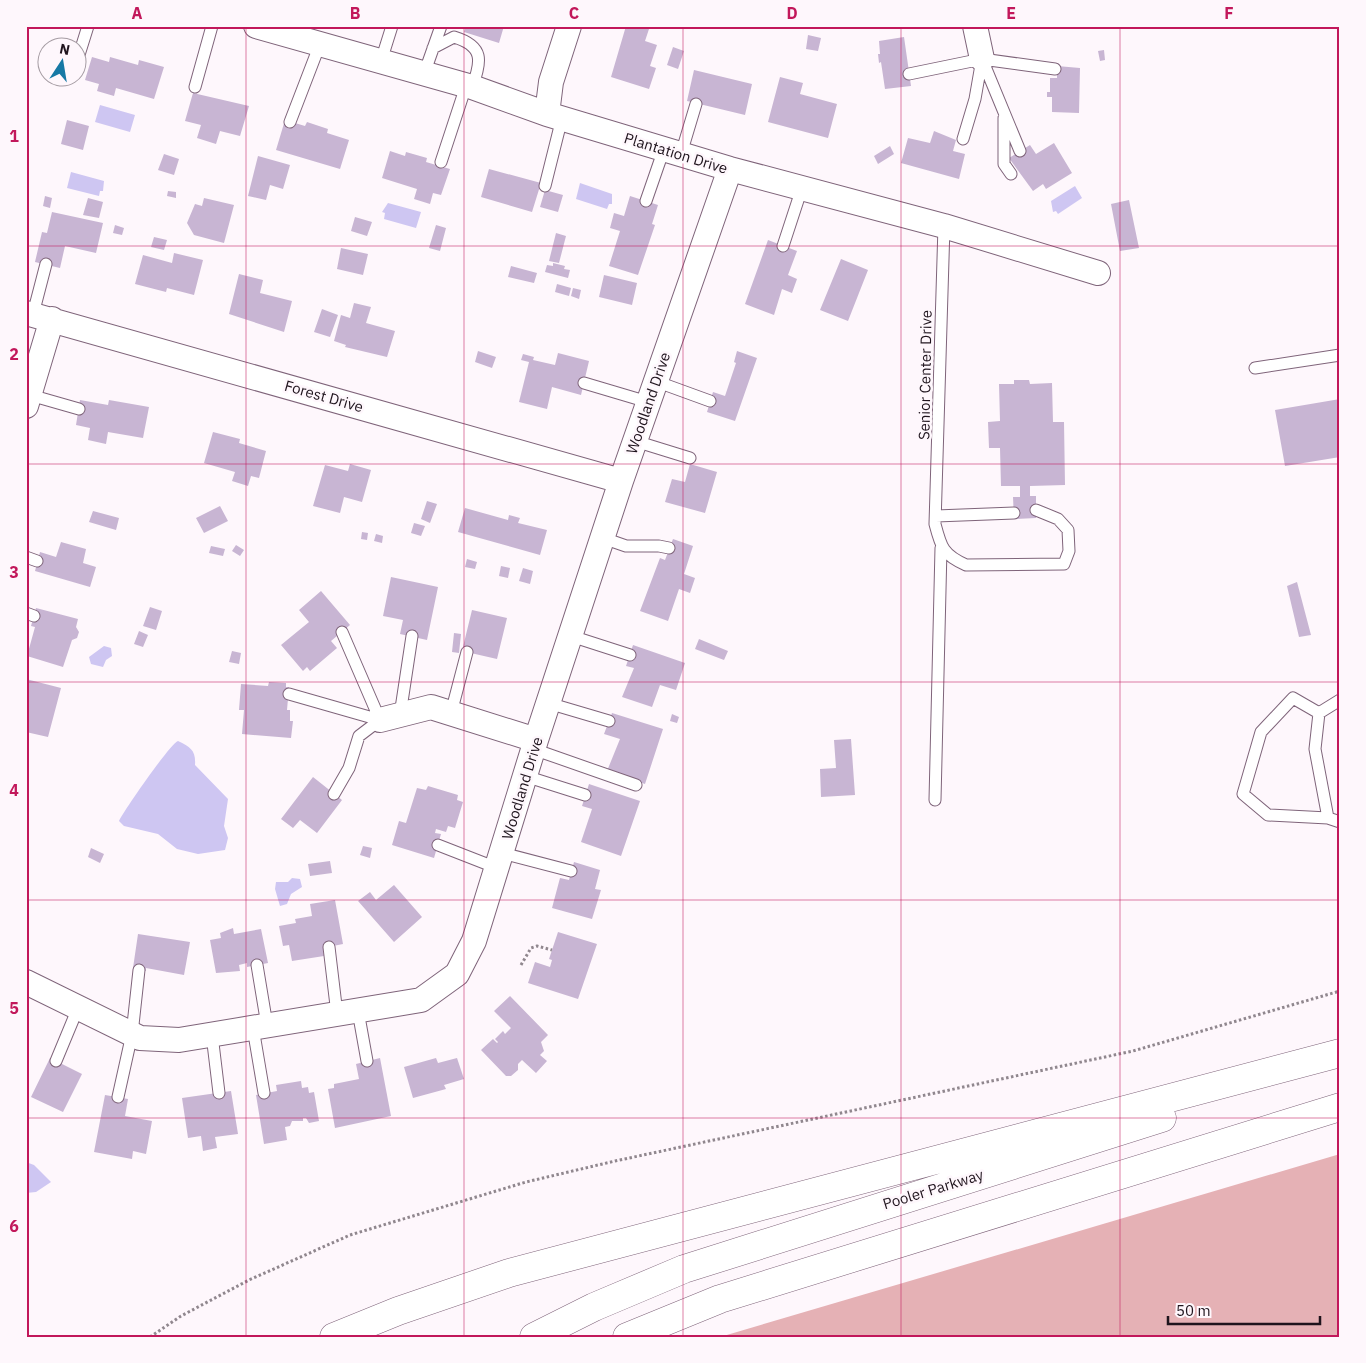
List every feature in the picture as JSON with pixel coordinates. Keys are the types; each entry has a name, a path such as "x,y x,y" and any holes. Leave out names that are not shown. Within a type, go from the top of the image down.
{"main road":[{"path":"334,1337 398,1311 509,1273 1340,1053"},
{"name":"Pooler Parkway","path":"534,1337 640,1287 709,1260 1340,1062"},
{"path":"627,1337 720,1299 1340,1107"}],"street":[{"name":"Plantation Drive","path":"256,26 469,86 554,116 730,169 944,226 1098,273"},
{"path":"554,116 551,82 569,26"},
{"path":"975,26 982,59"},
{"name":"Woodland Drive","path":"28,988 78,1008 140,1038 179,1040 421,1000 457,974 474,941 548,703 621,481 730,169"},
{"path":"28,400 37,315"},
{"name":"Forest Drive","path":"37,315 621,481"},
{"path":"390,718 431,707 535,745"}],"lane":[{"path":"84,38 88,26"},
{"path":"195,87 212,26"},
{"path":"381,61 392,26"},
{"path":"424,74 440,26"},
{"path":"433,48 454,37 468,41 476,50 479,60 441,162"},
{"path":"290,122 320,44"},
{"path":"909,74 982,59 1055,69"},
{"path":"982,59 1020,151"},
{"path":"963,139 975,99 982,59"},
{"path":"646,201 673,152 696,104"},
{"path":"1004,114 1004,164 1011,174"},
{"path":"545,186 554,116"},
{"path":"784,246 802,188"},
{"name":"Senior Center Drive","path":"935,800 941,548 936,520 944,226"},
{"path":"37,315 46,264"},
{"path":"1255,368 1340,355"},
{"path":"584,383 652,391 710,401"},
{"path":"28,400 79,409"},
{"path":"635,441 690,458"},
{"path":"941,548 953,560 966,565 1064,564 1069,551 1068,530 1058,519 1036,510"},
{"path":"936,520 1014,513"},
{"path":"603,538 626,546 659,546 669,548"},
{"path":"342,632 390,718"},
{"path":"334,794 349,768 359,736 390,718 412,636"},
{"path":"571,636 630,655"},
{"path":"451,713 467,652"},
{"path":"289,694 390,718"},
{"path":"1319,712 1293,698 1261,732 1243,794 1268,815 1328,818 1340,822"},
{"path":"1319,712 1340,700"},
{"path":"548,703 609,721"},
{"path":"1319,712 1315,749 1328,818"},
{"path":"535,745 636,785"},
{"path":"525,776 586,794"},
{"path":"438,845 499,860 571,871"},
{"path":"329,947 347,1012 367,1061"},
{"path":"258,965 264,1093"},
{"path":"118,1097 132,1034 139,970"},
{"path":"56,1061 78,1008"},
{"path":"212,1034 219,1093"}],"path":[{"path":"521,965 531,948 537,946 552,950"},
{"path":"150,1337 181,1316 249,1280 350,1234 526,1182 615,1161 1133,1051 1340,991"}],"shaded area":[{"path":"100,105 135,115 130,132 95,122"},
{"path":"71,172 104,181 103,191 100,191 99,196 67,188"},
{"path":"580,183 612,194 612,204 609,204 607,209 576,199"},
{"path":"1075,186 1082,198 1058,214 1056,211 1053,212 1051,201"},
{"path":"388,203 421,212 416,228 384,219 385,213 382,212"},
{"path":"104,646 111,648 112,656 106,660 103,667 91,664 89,657"},
{"path":"178,741 192,750 195,756 195,765 228,799 224,826 228,838 225,850 198,854 177,849 158,834 124,826 119,821 157,764"},
{"path":"292,878 300,879 302,887 291,894 287,904 280,906 275,889 276,882 288,882"},
{"path":"1340,1154 1340,1337 720,1337"},
{"path":"26,1162 34,1165 51,1182 36,1192 26,1193"}],"building":[{"path":"466,26 504,26 499,43 464,32"},
{"path":"626,26 650,26 645,41 657,45 650,66 656,68 649,89 611,77"},
{"path":"808,35 821,38 818,51 806,49"},
{"path":"904,37 911,86 885,89 881,62 879,63 879,41"},
{"path":"673,47 684,51 678,69 667,65"},
{"path":"1104,50 1105,60 1100,61 1098,51"},
{"path":"92,57 109,62 110,57 138,65 139,60 164,67 154,99 116,88 114,96 97,91 99,84 88,81 88,70"},
{"path":"1057,66 1080,68 1079,113 1052,112 1052,97 1047,97 1047,92 1050,92 1050,78 1057,78"},
{"path":"694,70 752,84 745,115 687,101"},
{"path":"780,77 803,83 800,94 837,104 828,138 768,122"},
{"path":"193,93 249,106 240,136 220,131 216,144 197,138 201,125 185,121"},
{"path":"67,120 89,126 83,150 61,144"},
{"path":"285,120 305,126 307,122 328,129 327,133 349,140 340,169 276,150"},
{"path":"934,131 956,140 953,151 965,154 959,179 901,163 908,138 930,143"},
{"path":"1054,143 1072,173 1046,189 1043,184 1033,191 1009,158 1030,145 1036,154"},
{"path":"890,146 894,154 878,164 874,156"},
{"path":"390,151 405,156 406,152 427,158 426,162 450,169 441,195 433,193 430,204 414,199 417,189 382,178"},
{"path":"164,154 179,159 174,175 158,170"},
{"path":"258,156 290,165 283,189 270,185 266,200 248,196"},
{"path":"489,169 541,183 532,212 481,197"},
{"path":"545,190 563,195 558,212 540,207"},
{"path":"168,191 176,192 176,198 167,196"},
{"path":"45,196 52,198 50,208 43,206"},
{"path":"630,196 658,205 652,224 655,225 638,275 609,266 620,231 610,228 614,213 624,216"},
{"path":"88,198 103,202 99,218 83,215"},
{"path":"204,198 234,205 224,243 194,235 187,223 195,204 202,206"},
{"path":"1129,200 1139,248 1120,251 1111,204"},
{"path":"52,212 103,223 96,253 65,246 60,268 35,262 42,232 47,233"},
{"path":"355,217 372,222 367,236 351,231"},
{"path":"115,225 124,228 122,235 113,233"},
{"path":"436,225 446,228 440,251 429,248"},
{"path":"556,233 566,236 559,263 549,261"},
{"path":"154,237 167,240 164,250 151,247"},
{"path":"768,240 797,251 788,275 797,279 792,293 782,289 774,315 745,304"},
{"path":"341,248 368,254 363,275 337,269"},
{"path":"174,253 203,260 194,295 167,288 166,292 135,284 143,255 172,263"},
{"path":"841,259 868,270 848,321 820,310"},
{"path":"553,263 565,266 564,269 570,270 568,278 545,272 547,265 553,266"},
{"path":"511,266 537,273 534,283 508,277"},
{"path":"239,274 263,280 260,293 292,301 284,332 229,314"},
{"path":"604,275 637,283 632,305 599,297"},
{"path":"557,284 571,288 569,296 555,292"},
{"path":"573,288 581,290 579,299 571,296"},
{"path":"354,303 371,307 366,323 395,331 387,357 345,347 346,345 334,341 341,315 350,318"},
{"path":"322,309 338,315 330,337 314,332"},
{"path":"478,351 496,357 492,368 475,362"},
{"path":"737,351 757,358 735,421 707,412 713,392 725,396 736,363 734,362"},
{"path":"558,353 589,361 581,395 552,387 547,409 519,402 529,362 521,360 523,354 534,357 533,360 555,365"},
{"path":"1014,380 1029,380 1030,384 1052,383 1053,422 1064,422 1065,485 1030,486 1030,496 1036,496 1036,518 1014,519 1013,497 1020,497 1020,486 1001,486 1000,448 989,448 988,422 1000,421 999,384 1014,384"},
{"path":"1340,399 1340,457 1285,466 1275,410"},
{"path":"80,400 108,405 109,400 149,407 143,438 108,432 106,444 88,440 90,428 76,425"},
{"path":"213,432 240,439 239,443 266,451 259,478 251,476 248,486 232,481 235,472 204,463"},
{"path":"350,464 371,470 362,502 344,497 340,513 313,506 325,465 348,471"},
{"path":"690,464 717,472 705,513 665,502 672,479 685,482"},
{"path":"427,501 437,504 430,523 421,519"},
{"path":"220,506 228,521 204,533 196,518"},
{"path":"465,508 508,520 509,515 520,518 518,523 547,530 540,555 458,532"},
{"path":"93,511 119,518 116,530 89,522"},
{"path":"414,523 425,526 421,536 411,533"},
{"path":"362,532 368,533 367,540 361,539"},
{"path":"376,534 383,536 382,543 374,541"},
{"path":"673,539 693,546 684,574 695,578 690,593 679,589 668,621 640,611 660,558 665,560"},
{"path":"61,542 86,549 83,563 96,567 90,587 35,571 40,552 56,557"},
{"path":"236,545 244,550 240,556 232,551"},
{"path":"211,546 225,549 223,556 209,553"},
{"path":"467,559 477,562 475,569 465,567"},
{"path":"501,566 510,568 508,578 499,576"},
{"path":"523,568 533,571 530,584 519,581"},
{"path":"391,577 438,587 427,640 400,634 403,620 383,616"},
{"path":"1297,582 1311,635 1299,637 1287,586"},
{"path":"321,591 350,625 331,641 337,648 310,671 307,667 303,671 281,645 309,622 299,610"},
{"path":"150,607 162,611 156,630 143,626"},
{"path":"36,608 78,619 76,627 79,632 77,638 72,640 63,667 27,656 35,627 31,626"},
{"path":"472,610 507,618 497,659 462,651"},
{"path":"139,631 148,635 143,647 134,644"},
{"path":"454,633 461,634 459,653 452,652"},
{"path":"699,639 728,651 724,660 695,649"},
{"path":"633,645 685,663 676,690 660,685 652,707 622,697 634,668 626,666"},
{"path":"232,651 241,653 239,664 229,662"},
{"path":"26,679 61,688 48,737 26,732"},
{"path":"269,682 286,683 286,687 289,687 287,710 290,710 290,721 293,721 291,738 242,734 244,710 239,710 241,684 268,686"},
{"path":"612,713 663,729 645,784 607,771 620,739 604,734"},
{"path":"672,714 679,717 677,723 670,721"},
{"path":"851,739 855,795 821,797 820,769 836,768 834,740"},
{"path":"313,777 342,800 317,833 300,820 293,828 281,819"},
{"path":"589,784 640,801 621,856 581,842 592,809 582,806"},
{"path":"428,786 458,795 457,800 463,802 455,828 448,826 446,832 436,829 435,833 441,834 434,858 392,845 399,821 406,823 417,788 426,790"},
{"path":"363,846 372,848 370,858 360,855"},
{"path":"91,848 104,854 100,863 88,857"},
{"path":"330,861 332,873 310,876 308,864"},
{"path":"574,862 600,870 595,889 601,890 592,919 552,908 560,878 569,880"},
{"path":"394,885 422,917 394,942 358,901 370,892 376,900"},
{"path":"335,900 343,944 323,948 324,956 292,961 289,945 283,946 279,926 296,923 295,919 312,916 310,904"},
{"path":"233,928 234,934 261,929 268,963 247,967 247,963 239,965 240,971 216,973 210,940 221,938 220,933"},
{"path":"558,932 597,944 578,999 528,983 535,962 550,967 552,960 549,959"},
{"path":"138,934 190,942 184,975 146,968 146,971 133,968"},
{"path":"510,996 548,1035 541,1042 544,1051 540,1055 547,1061 536,1073 522,1060 518,1064 518,1070 511,1076 506,1076 481,1050 493,1039 497,1043 495,1039 503,1031 505,1034 511,1028 494,1011"},
{"path":"50,1058 82,1074 63,1112 31,1097"},
{"path":"380,1058 391,1116 335,1128 328,1089 334,1088 334,1084 359,1079 356,1064"},
{"path":"436,1058 438,1063 457,1058 464,1079 444,1085 446,1089 413,1098 404,1067"},
{"path":"301,1081 302,1088 308,1087 309,1093 314,1092 319,1121 309,1123 306,1118 303,1118 303,1121 292,1121 290,1126 285,1127 287,1140 264,1144 256,1095 277,1091 276,1085"},
{"path":"231,1091 238,1134 215,1137 217,1148 203,1151 201,1136 188,1138 182,1098"},
{"path":"105,1095 128,1099 125,1116 152,1121 146,1154 133,1151 132,1159 94,1152"}]}
